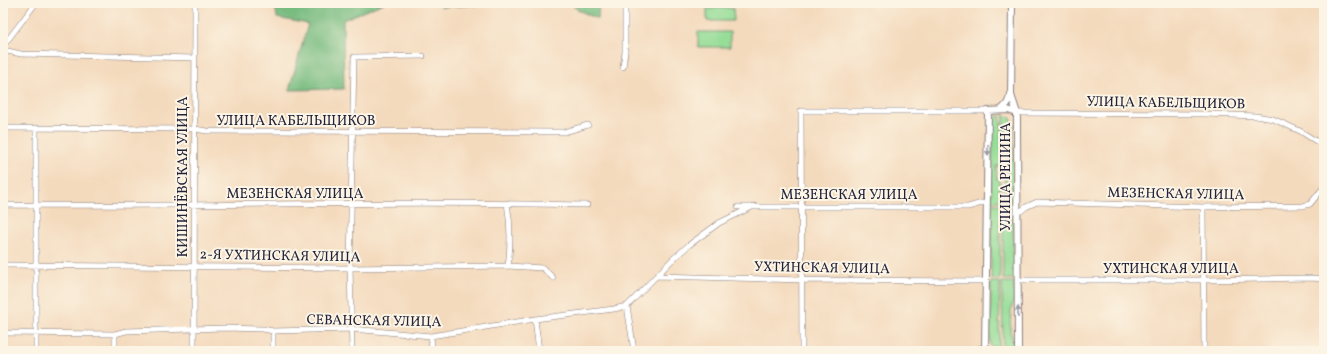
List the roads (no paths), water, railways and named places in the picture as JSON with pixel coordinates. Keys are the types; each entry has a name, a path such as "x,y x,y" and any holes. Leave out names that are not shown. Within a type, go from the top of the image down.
{"street":[{"path":"3,46 36,3"},
{"name":"КИШИНЁВСКАЯ УЛИЦА","path":"194,3 194,351"},
{"path":"623,67 625,52 625,3"},
{"name":"УЛИЦА РЕПИНА","path":"1012,3 1011,95 1017,113 1018,351"},
{"path":"3,50 21,54 195,58"},
{"path":"352,351 350,268 354,57 423,56"},
{"path":"1001,110 1007,104 1011,95"},
{"name":"УЛИЦА КАБЕЛЬЩИКОВ","path":"803,206 801,110 1001,110 1017,113 1205,114 1256,116 1273,119 1280,122 1300,131 1324,146"},
{"name":"УЛИЦА РЕПИНА","path":"983,350 986,281 988,111"},
{"name":"УЛИЦА КАБЕЛЬЩИКОВ","path":"3,128 195,129 207,131 564,132 588,125"},
{"path":"36,129 36,351"},
{"name":"МЕЗЕНСКАЯ УЛИЦА","path":"1021,211 1037,202 1203,207 1303,206 1310,204 1324,187"},
{"path":"507,203 510,222 508,266"},
{"name":"МЕЗЕНСКАЯ УЛИЦА","path":"3,205 507,203 587,205"},
{"name":"МЕЗЕНСКАЯ УЛИЦА","path":"738,207 968,207 982,203"},
{"path":"634,351 627,306 673,259 710,229 754,206"},
{"path":"802,351 803,206"},
{"path":"1203,207 1204,351"},
{"name":"2-Я УХТИНСКАЯ УЛИЦА","path":"3,265 350,268 508,266 543,268 553,278"},
{"name":"УХТИНСКАЯ УЛИЦА","path":"657,276 802,280 986,281"},
{"name":"УХТИНСКАЯ УЛИЦА","path":"1018,280 1324,279"},
{"name":"СЕВАНСКАЯ УЛИЦА","path":"3,333 115,334 126,331 195,329 263,329 273,331 352,329 431,336 627,306"},
{"path":"536,319 539,351"},
{"path":"273,331 273,351"},
{"path":"115,334 115,351"},
{"path":"431,336 432,351"},
{"path":"974,351 983,350"},
{"path":"655,351 784,351"},
{"path":"1266,351 1294,351"}]}
